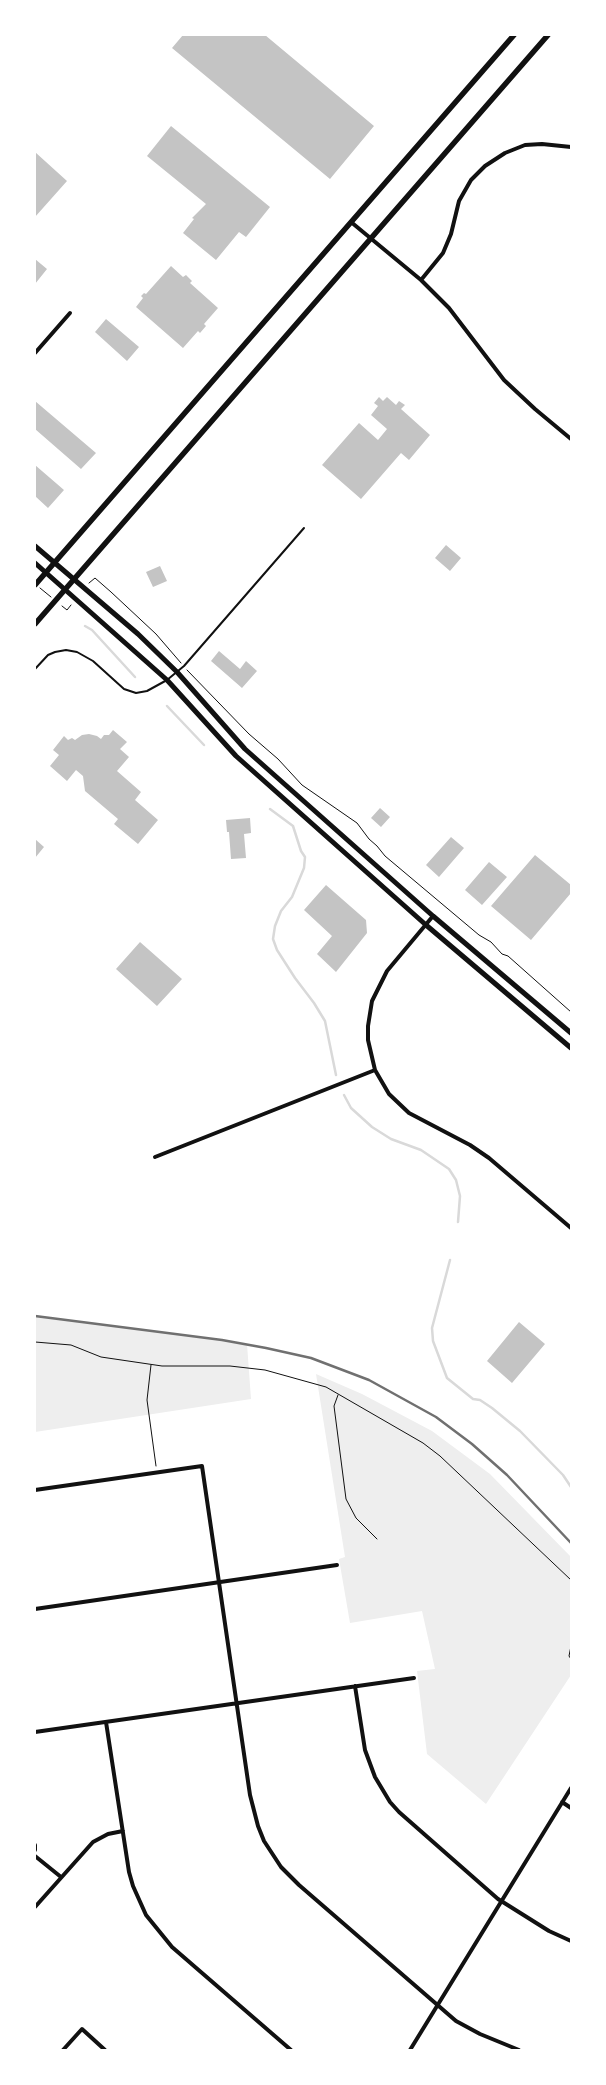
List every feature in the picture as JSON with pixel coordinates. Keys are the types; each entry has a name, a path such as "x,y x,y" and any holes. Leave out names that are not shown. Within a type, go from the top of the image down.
{"main road":[{"path":"35,585 514,35"},
{"path":"35,624 548,35"},
{"path":"35,546 138,634 177,672 245,749 433,916 571,1034"},
{"path":"35,563 167,680 236,756 426,925 571,1048"}],"street":[{"path":"420,280 443,253 451,234 457,206 471,180 484,166 505,153 525,145 542,144 571,147"},
{"path":"351,222 420,280 449,308 504,380 534,409 571,440"},
{"path":"35,353 70,313"},
{"path":"433,916 387,971 372,1000 368,1020 368,1040 375,1070 389,1094 408,1113 489,1158 571,1228"},
{"path":"154,1157 375,1070"},
{"path":"35,1490 202,1466 253,1811 264,1841 272,1854 299,1885 456,2021 480,2034 519,2050"},
{"path":"35,1609 337,1565"},
{"path":"35,1732 414,1678"},
{"path":"355,1686 365,1750 374,1777 399,1812 501,1901 549,1931 571,1941"},
{"path":"106,1722 123,1831 134,1886 143,1908 155,1928 172,1947 291,2050"},
{"path":"410,2050 571,1788"},
{"path":"562,1802 571,1808"},
{"path":"35,1907 93,1842 108,1834 123,1831"},
{"path":"35,1845 35,1850"},
{"path":"35,1856 61,1877"},
{"path":"63,2050 82,2029 106,2050"}],"lane":[{"path":"35,669 48,655 66,650 86,656 119,685 131,692 147,691 167,680 184,666 304,528"}],"path":[{"path":"92,580 95,578 153,630 184,666 249,734 302,785 357,823 369,840 385,856 491,942 502,954 508,956 571,1012"},
{"path":"64,607 67,610 71,604"},
{"path":"35,1342 71,1346 101,1357 151,1365 230,1366 265,1370 326,1387 423,1443 440,1456 571,1580"},
{"path":"151,1365 147,1400 158,1473"},
{"path":"338,1394 334,1406 346,1499 356,1518 377,1539"},
{"path":"571,1646 568,1656 571,1659"}],"shaded area":[{"path":"35,1316 247,1344 251,1399 35,1432"},
{"path":"316,1374 362,1394 432,1431 490,1474 571,1557 571,1675 486,1804 427,1754 417,1671 435,1669 422,1611 350,1623 339,1559 345,1557"}],"building":[{"path":"183,35 265,35 374,126 330,179 172,48"},
{"path":"171,126 270,207 246,237 239,232 216,260 183,233 194,219 192,218 206,204 147,156"},
{"path":"35,152 67,181 35,217"},
{"path":"35,259 47,269 35,284"},
{"path":"171,266 183,277 186,275 192,281 190,283 218,308 204,324 206,326 200,333 198,331 183,348 136,307 143,298 141,296 144,293 146,294"},
{"path":"106,319 139,347 127,361 95,332"},
{"path":"379,397 383,401 387,397 396,405 399,401 405,405 401,409 430,435 409,460 401,453 361,499 322,465 359,423 378,440 387,429 371,415 378,406 374,403"},
{"path":"35,401 96,453 81,469 35,429"},
{"path":"35,465 64,490 48,508 35,496"},
{"path":"446,545 461,558 450,571 435,558"},
{"path":"160,566 167,581 153,587 146,572"},
{"path":"219,651 240,669 246,661 257,671 242,688 211,661"},
{"path":"113,730 127,742 120,749 129,757 117,771 141,792 135,800 158,820 138,844 114,824 118,819 85,791 83,776 76,770 67,781 50,766 59,755 53,750 64,736 68,740 72,738 75,740 82,735 89,734 101,739 104,735 109,735"},
{"path":"380,808 390,817 381,827 371,818"},
{"path":"250,818 251,833 244,834 246,858 231,859 226,820"},
{"path":"451,837 464,848 439,877 426,865"},
{"path":"35,839 44,847 35,858"},
{"path":"535,855 571,885 571,893 531,940 491,906"},
{"path":"489,862 507,877 482,905 465,890"},
{"path":"326,885 366,920 367,933 336,972 317,954 332,936 304,910"},
{"path":"140,942 182,979 157,1006 116,969"},
{"path":"519,1322 545,1344 512,1383 487,1361"}],"waterway":[{"path":"85,626 92,630 135,677"},
{"path":"167,706 204,745"},
{"path":"270,809 293,826 301,851 305,857 304,868 292,897 281,911 275,926 273,939 277,950 325,1021 336,1075"},
{"path":"344,1095 351,1108 372,1127 391,1139 421,1150 449,1169 456,1180 460,1196 458,1222"},
{"path":"450,1260 432,1328 433,1341 447,1378 473,1399 480,1400 492,1408 520,1431 563,1475 571,1487"}],"railway":[{"path":"35,1316 222,1340 266,1348 311,1358 369,1380 436,1417 472,1444 507,1475 571,1543"}]}
